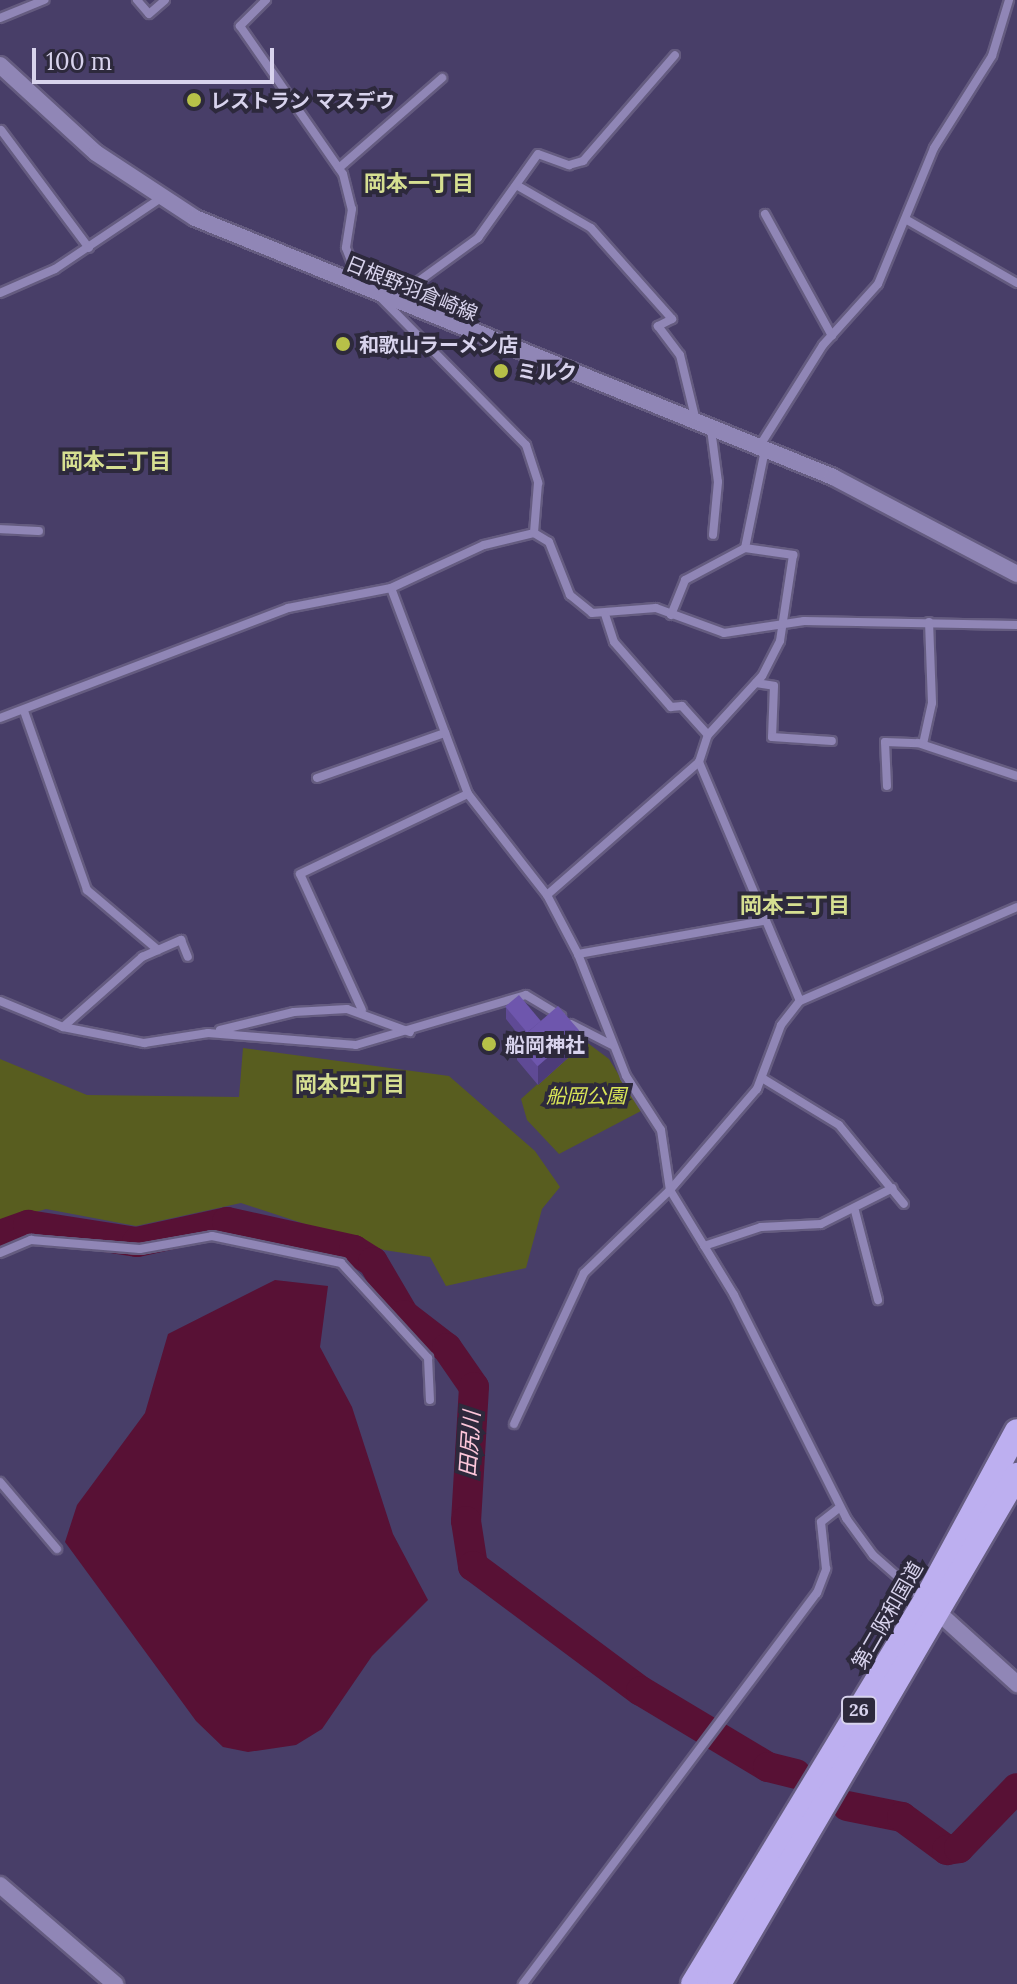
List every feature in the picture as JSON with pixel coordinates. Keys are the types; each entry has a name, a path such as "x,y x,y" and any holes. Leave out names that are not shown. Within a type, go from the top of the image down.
{"highway":[{"name":"第二阪和国道","path":"719,1984 932,1607 1017,1431"},
{"name":"第二阪和国道","path":"693,1984 1017,1475"}],"main road":[{"name":"日根野羽倉崎線","path":"0,65 61,125 161,198 362,290 762,449 1017,574"},
{"path":"932,1607 1017,1684"},
{"path":"0,1885 115,1984"}],"street":[{"path":"0,18 44,0"},
{"path":"137,0 149,14 165,0"},
{"path":"266,0 240,26 339,168 351,193 346,248 362,290"},
{"path":"745,548 762,449 832,336 878,284 907,220 934,148 992,56 1009,0"},
{"path":"534,533 538,483 526,445 386,300 478,238 538,154 569,165 583,161 675,55"},
{"path":"339,168 442,78"},
{"path":"1,130 89,248"},
{"path":"518,186 591,228 672,319 658,326 680,355 704,426 718,482 713,535"},
{"path":"0,293 89,248 161,198"},
{"path":"765,214 832,336"},
{"path":"907,220 1017,283"},
{"path":"0,529 39,531"},
{"path":"0,718 288,608 391,588 484,545 534,533 549,542 579,608 605,615 656,608 724,633 783,627 929,622 1017,625"},
{"path":"547,895 699,762 708,735 756,683 783,627 793,555 745,548 685,580 671,615"},
{"path":"391,588 468,794 547,895 578,954 612,1045 661,1130 670,1190 704,1246 840,1507 873,1555 932,1607"},
{"path":"605,615 623,653 671,707 682,706 708,735"},
{"path":"923,744 932,703 929,622"},
{"path":"756,683 774,686 772,737 832,741"},
{"path":"24,711 87,890 158,950"},
{"path":"317,778 445,733"},
{"path":"887,786 885,742 923,744 1017,776"},
{"path":"699,762 800,1001"},
{"path":"362,1010 300,874 468,794"},
{"path":"514,1424 584,1273 670,1190 762,1078 781,1025 800,1001 1017,907"},
{"path":"578,954 764,921"},
{"path":"63,1027 158,950 181,940 188,957"},
{"path":"208,1033 356,1045 414,1033 526,995 612,1045"},
{"path":"0,1001 63,1027 144,1043 208,1033 294,1012 362,1010 414,1033"},
{"path":"762,1078 839,1125 904,1204"},
{"path":"704,1246 855,1211 893,1188"},
{"path":"855,1211 878,1300"},
{"path":"0,1253 31,1240 140,1249 212,1236 341,1263 428,1358 430,1400"},
{"path":"0,1482 57,1549"},
{"path":"523,1984 817,1593 826,1569 821,1522 840,1507"}],"green space":[{"name":"船岡公園","path":"585,1041 609,1059 641,1111 559,1154 527,1120 521,1099"},
{"path":"243,1048 449,1076 535,1151 560,1187 542,1209 526,1268 446,1286 430,1257 384,1250 241,1203 136,1226 46,1209 0,1223 0,1059 87,1095 239,1097"}],"shaded area":[{"path":"275,1280 328,1286 320,1347 352,1407 393,1534 428,1600 372,1656 322,1729 296,1745 248,1752 223,1747 196,1721 65,1542 77,1505 145,1413 168,1334"}],"building":[{"path":"519,995 541,1021 527,1033 505,1007"},
{"path":"558,1006 579,1030 537,1066 516,1042"}],"waterway":[{"name":"田尻川","path":"0,1235 28,1225 137,1242 227,1222 354,1250 373,1262 404,1315 447,1348 474,1387 466,1521 473,1566 641,1691 768,1767 796,1774"},
{"name":"田尻川","path":"847,1806 902,1817 947,1850 959,1848 1017,1788"}],"place":[{"name":"レストラン マスデウ","path":"194,100"},
{"name":"和歌山ラーメン店","path":"343,344"},
{"name":"ミルク","path":"501,371"},
{"name":"船岡神社","path":"489,1044"}],"district":[{"name":"岡本一丁目","path":"419,184"},
{"name":"岡本二丁目","path":"116,462"},
{"name":"岡本三丁目","path":"795,906"},
{"name":"岡本四丁目","path":"350,1085"}]}
